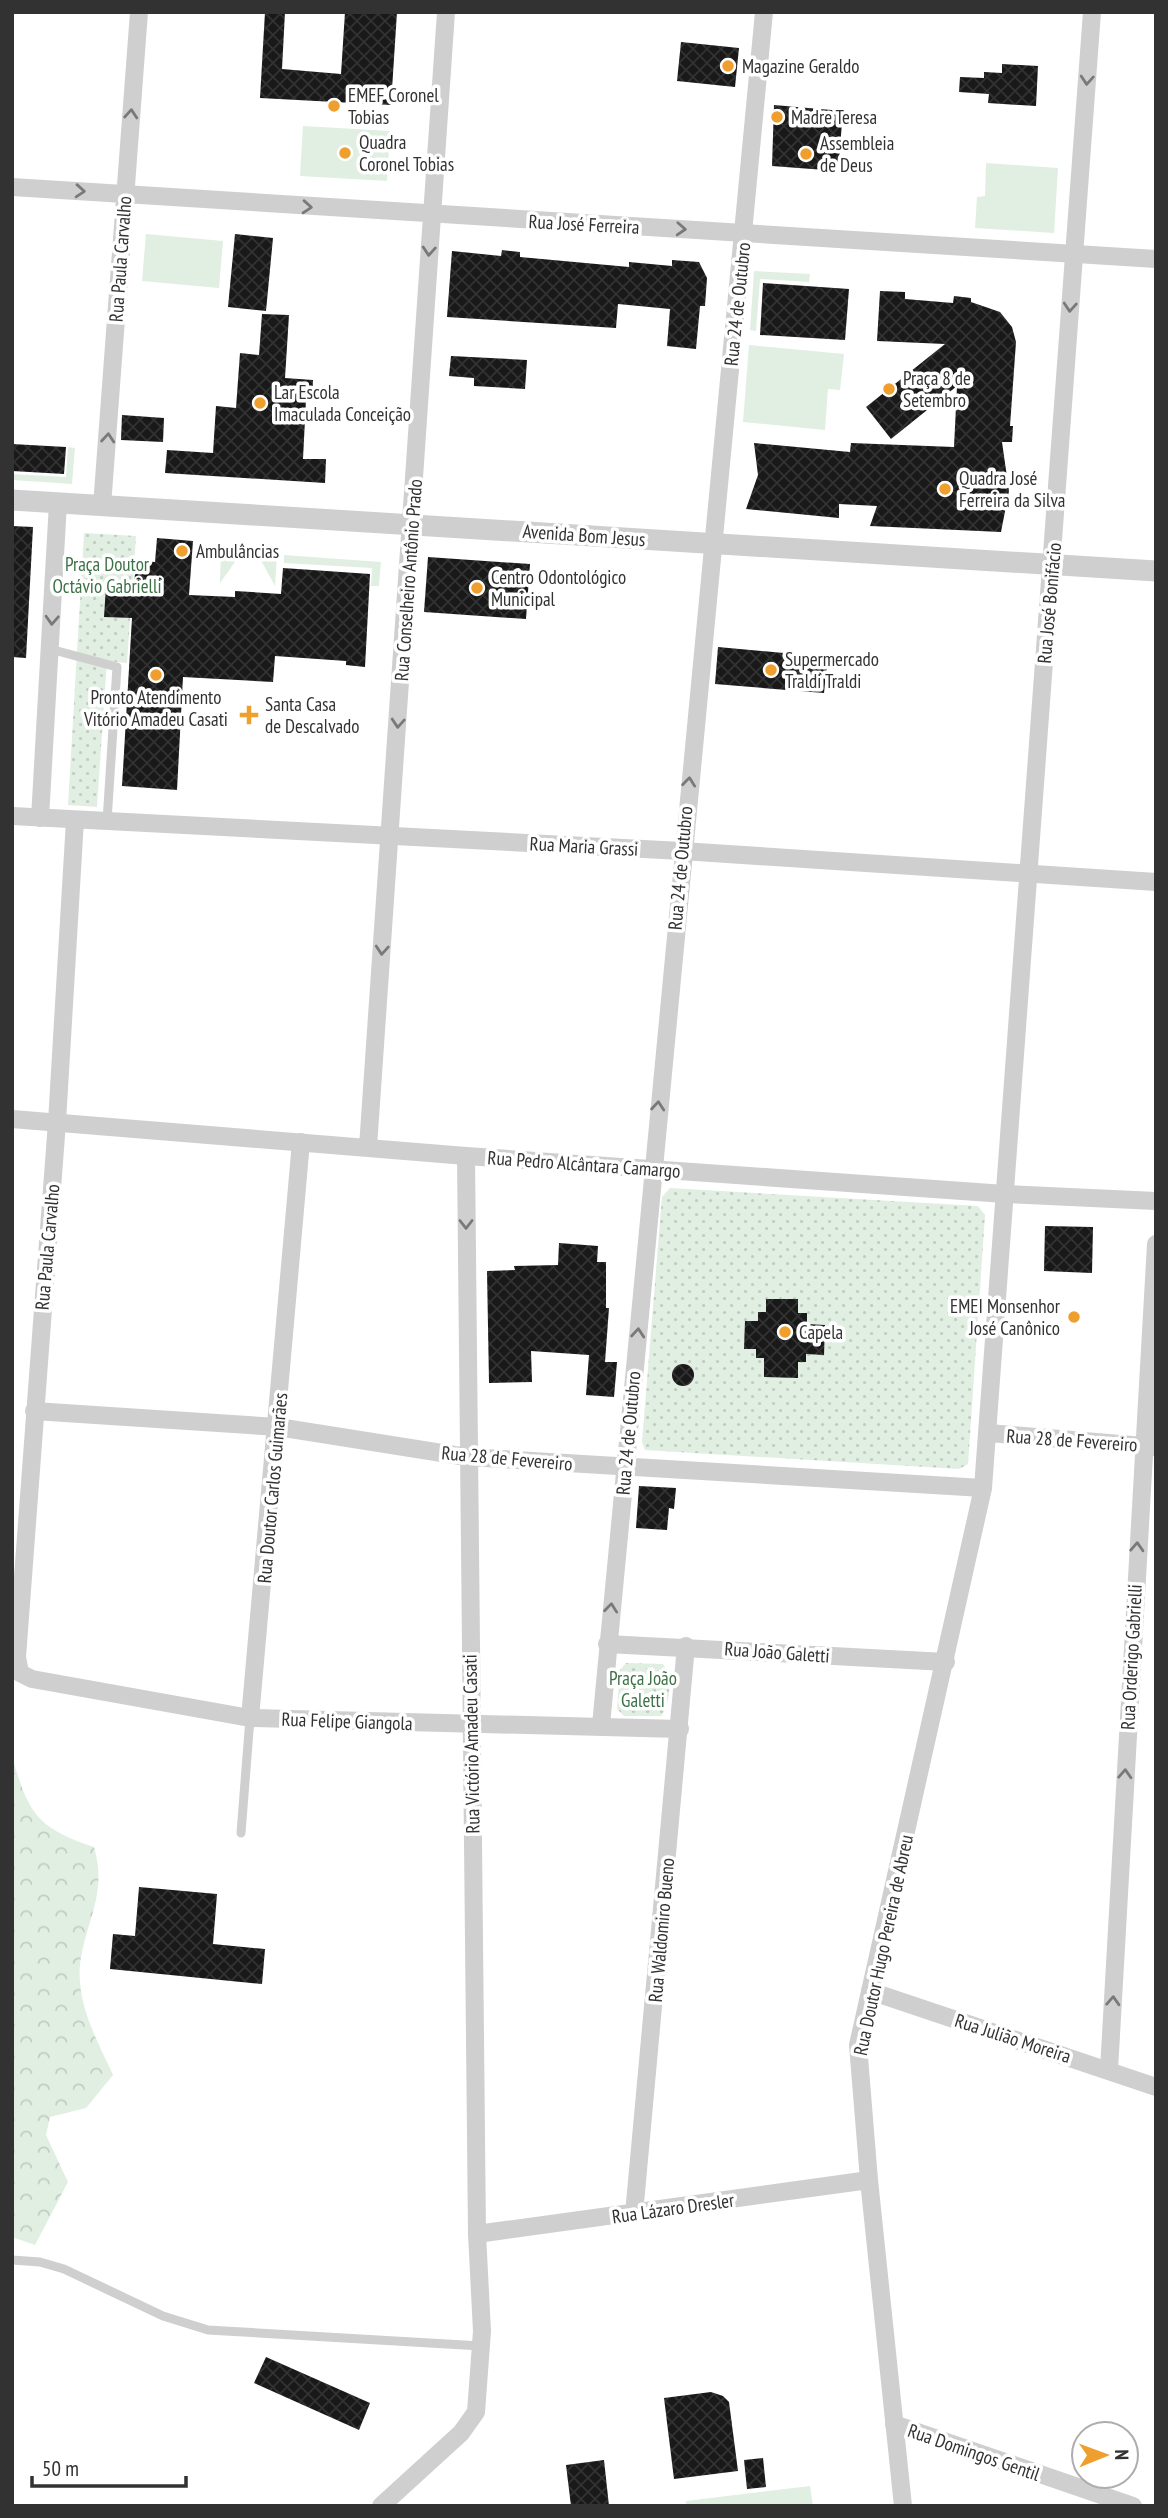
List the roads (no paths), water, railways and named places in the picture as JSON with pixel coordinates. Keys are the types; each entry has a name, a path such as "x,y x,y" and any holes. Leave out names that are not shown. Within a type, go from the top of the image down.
{"street":[{"name":"Rua Paula Carvalho","path":"102,506 139,12"},
{"name":"Rua Conselheiro Antônio Prado","path":"368,1147 413,524 446,12"},
{"name":"Rua 24 de Outubro","path":"601,1725 682,851 764,12"},
{"name":"Rua José Bonifácio","path":"989,1433 1027,873 1053,565 1092,12"},
{"name":"Rua José Ferreira","path":"12,187 432,216 1156,260"},
{"name":"Avenida Bom Jesus","path":"12,500 1156,571"},
{"path":"40,818 58,503"},
{"name":"Rua Maria Grassi","path":"12,816 682,851 1156,881"},
{"name":"Rua Paula Carvalho","path":"20,1673 17,1657 57,1122 75,820"},
{"name":"Rua Pedro Alcântara Camargo","path":"12,1119 466,1156 1005,1194 1156,1201"},
{"name":"Rua Doutor Carlos Guimarães","path":"250,1718 278,1427 301,1142"},
{"name":"Rua Victório Amadeu Casati","path":"381,2506 461,2433 476,2413 481,2338 467,1457 466,1156"},
{"name":"Rua Orderigo Gabrielli","path":"1109,2070 1149,1446 1156,1244"},
{"name":"Rua 28 de Fevereiro","path":"34,1411 278,1427 467,1457 983,1488"},
{"name":"Rua 28 de Fevereiro","path":"989,1433 1149,1446"},
{"name":"Rua Doutor Hugo Pereira de Abreu","path":"903,2506 869,2180 858,2045 946,1662 983,1488 989,1433"},
{"name":"Rua João Galetti","path":"607,1644 686,1646 946,1662"},
{"name":"Rua Waldomiro Bueno","path":"634,2214 686,1646"},
{"name":"Rua Felipe Giangola","path":"20,1673 32,1679 250,1718 680,1729"},
{"name":"Rua Julião Moreira","path":"870,1992 1156,2087"},
{"name":"Rua Lázaro Dresler","path":"478,2234 869,2180"},
{"name":"Rua Domingos Gentil","path":"894,2424 1133,2506"}],"lane":[{"path":"50,649 117,667 107,821"},
{"name":"Rua Doutor Carlos Guimarães","path":"241,1833 250,1718"},
{"path":"12,2260 40,2262 64,2269 163,2316 208,2330 481,2338"}],"place":[{"name":"Magazine Geraldo","path":"728,66"},
{"name":"EMEF Coronel Tobias","path":"334,106"},
{"name":"Madre Teresa","path":"777,117"},
{"name":"Quadra Coronel Tobias","path":"345,153"},
{"name":"Assembleia de Deus","path":"806,154"},
{"name":"Praça 8 de Setembro","path":"889,389"},
{"name":"Lar Escola Imaculada Conceição","path":"260,403"},
{"name":"Quadra José Ferreira da Silva","path":"945,489"},
{"name":"Ambulâncias","path":"182,551"},
{"name":"Centro Odontológico Municipal","path":"477,588"},
{"name":"Supermercado Traldi Traldi","path":"771,670"},
{"name":"Pronto Atendimento Vitório Amadeu Casati","path":"156,675"},
{"name":"Santa Casa de Descalvado","path":"249,715"},
{"name":"EMEI Monsenhor José Canônico","path":"1074,1317"},
{"name":"Capela","path":"785,1332"}],"park label":[{"name":"Praça Doutor Octávio Gabrielli","path":"107,575"},
{"name":"Praça João Galetti","path":"643,1689"}]}
